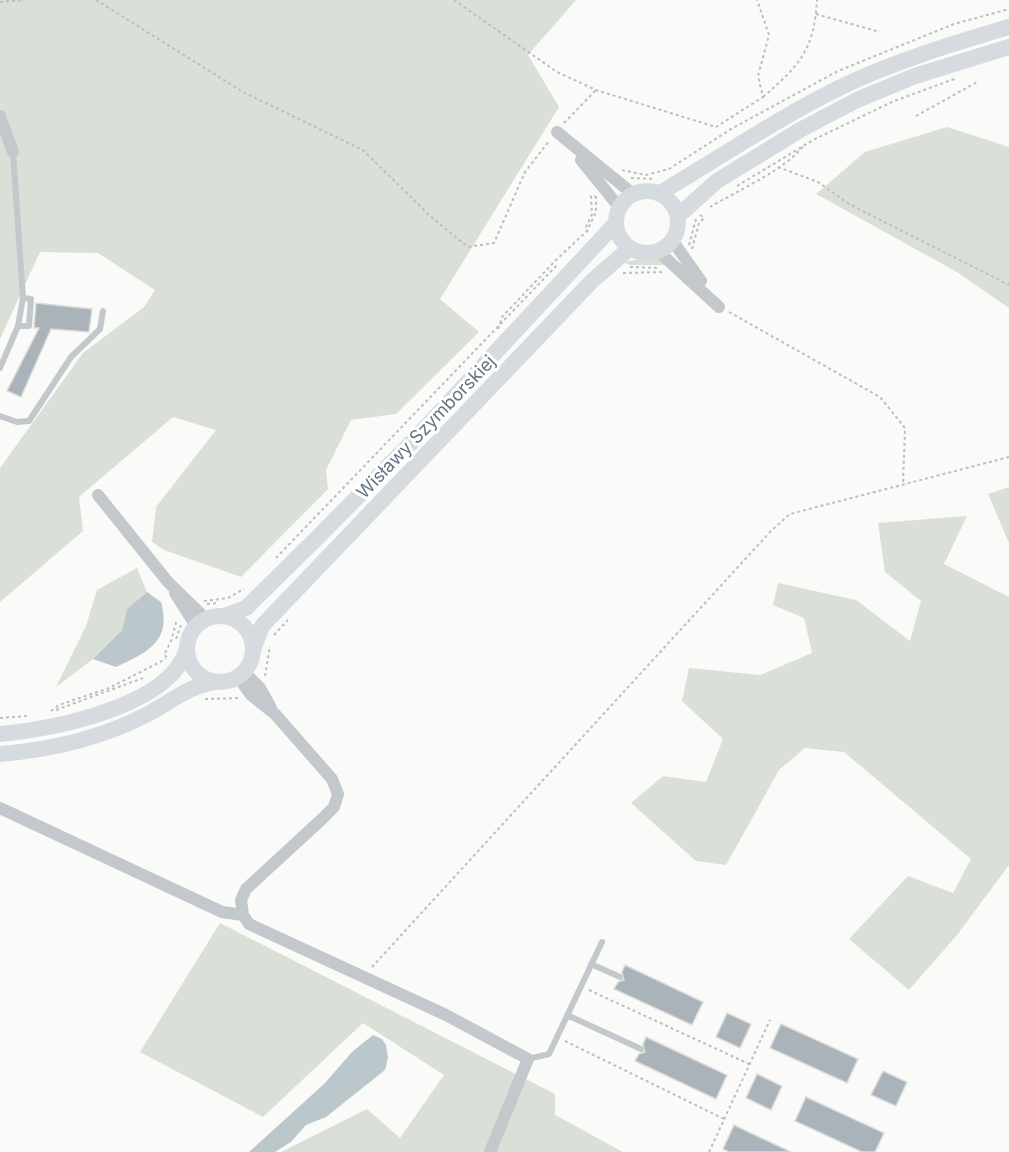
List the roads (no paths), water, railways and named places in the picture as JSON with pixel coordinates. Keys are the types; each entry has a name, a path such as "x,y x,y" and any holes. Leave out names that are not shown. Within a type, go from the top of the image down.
{"main road":[{"path":"660,193 737,144 842,87 909,58 1009,27"},
{"path":"678,216 717,181 800,130 857,100 915,76 1009,48"},
{"path":"642,191 660,193 670,200 678,216 676,233 672,240 658,251 639,252 630,248 620,237 618,215 633,194 642,191"},
{"name":"Wisławy Szymborskiej","path":"224,616 246,608 420,434 618,215"},
{"name":"Wisławy Szymborskiej","path":"253,650 262,626 592,281 630,248"},
{"path":"0,734 47,729 94,716 137,698 178,670 201,613 236,619 246,627 252,638 253,650 241,674 190,689 146,715 98,735 52,748 0,754"},
{"path":"187,648 189,660 195,670 204,678 215,682"}],"street":[{"path":"0,116 13,152"},
{"path":"618,215 556,132 633,194"},
{"path":"658,251 720,307 672,240"},
{"path":"98,495 168,582 201,613"},
{"path":"241,674 251,695 275,714 332,779 338,794 334,807 246,890 241,900 243,915 249,924 446,1015 528,1059 490,1152"},
{"path":"0,808 222,912 243,915"}],"lane":[{"path":"0,368 18,326 23,298 13,152"},
{"path":"18,326 29,326 31,299 23,298"},
{"path":"0,416 17,422 29,422 71,357 100,329 103,310"},
{"path":"528,1059 549,1054 602,942"},
{"path":"591,964 620,977"},
{"path":"567,1015 641,1049"}]}
